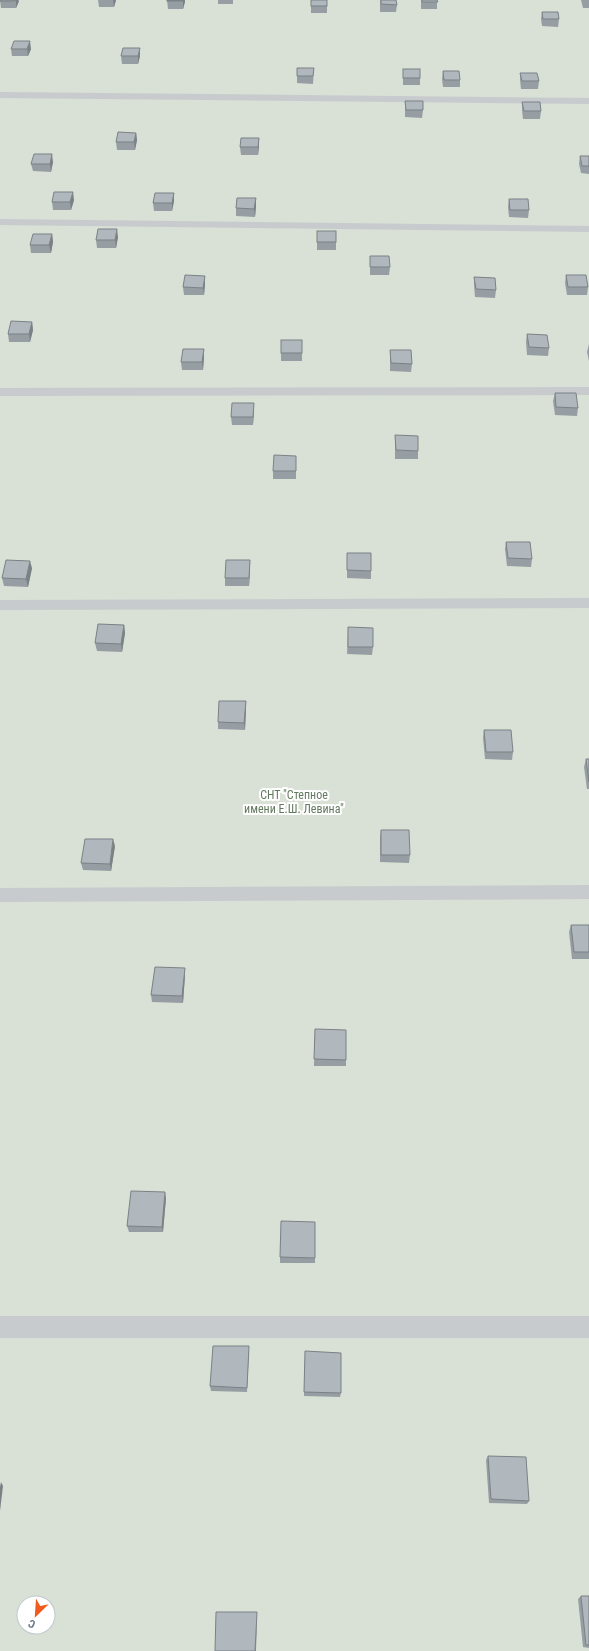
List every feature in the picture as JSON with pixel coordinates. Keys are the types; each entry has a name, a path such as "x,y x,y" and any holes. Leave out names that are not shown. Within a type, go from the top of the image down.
{"lane":[{"path":"0,95 589,101"},
{"path":"0,222 589,229"},
{"path":"0,392 589,391"},
{"path":"0,605 589,603"},
{"path":"0,895 589,892"},
{"path":"0,1327 589,1327"}],"green space":[{"name":"СНТ \"Степное имени Е.Ш. Левина\"","path":"0,0 589,0 589,1651 0,1651"}],"building":[{"path":"0,0 16,0 0,1"},
{"path":"183,0 183,1 167,1"},
{"path":"311,0 327,0 327,6 311,6"},
{"path":"381,0 396,0 397,5 381,4"},
{"path":"422,0 437,0 438,2 422,2"},
{"path":"542,12 558,12 559,19 543,19"},
{"path":"14,41 30,41 27,49 11,49"},
{"path":"123,48 140,48 138,56 121,56"},
{"path":"297,68 314,68 313,76 297,76"},
{"path":"403,69 420,69 420,78 403,78"},
{"path":"443,71 459,71 460,80 444,80"},
{"path":"520,73 537,73 539,81 522,81"},
{"path":"405,101 423,101 423,110 406,110"},
{"path":"522,102 540,102 541,111 524,111"},
{"path":"118,132 136,133 134,142 116,142"},
{"path":"241,138 259,138 258,147 240,147"},
{"path":"34,154 52,154 50,164 31,164"},
{"path":"580,156 589,156 589,166 582,166"},
{"path":"54,192 73,192 70,202 52,202"},
{"path":"155,193 174,193 172,203 153,203"},
{"path":"237,198 256,198 254,209 236,208"},
{"path":"509,199 528,199 529,210 510,210"},
{"path":"98,229 117,229 115,240 96,240"},
{"path":"317,231 336,231 336,242 317,242"},
{"path":"33,234 52,234 49,245 30,245"},
{"path":"370,256 389,256 390,267 370,267"},
{"path":"185,275 205,276 203,288 183,287"},
{"path":"566,275 586,275 588,287 568,287"},
{"path":"474,277 495,278 496,290 476,289"},
{"path":"11,321 32,322 29,334 8,334"},
{"path":"527,334 547,335 549,348 529,347"},
{"path":"281,340 302,340 302,353 281,353"},
{"path":"183,349 204,349 202,362 181,362"},
{"path":"390,350 411,350 412,364 391,363"},
{"path":"555,393 576,393 578,408 556,407"},
{"path":"232,403 254,403 253,417 231,417"},
{"path":"395,435 418,436 418,451 396,450"},
{"path":"274,455 296,456 296,471 273,471"},
{"path":"506,542 530,542 532,559 508,558"},
{"path":"347,553 371,553 371,571 347,570"},
{"path":"6,560 30,561 26,579 2,578"},
{"path":"226,560 250,560 249,578 225,578"},
{"path":"98,624 124,625 121,644 95,643"},
{"path":"348,627 373,628 373,647 348,647"},
{"path":"219,701 246,701 244,723 218,722"},
{"path":"484,730 511,730 513,752 486,752"},
{"path":"586,759 589,759 589,782"},
{"path":"381,830 409,830 410,855 381,855"},
{"path":"85,839 113,839 110,864 81,863"},
{"path":"571,925 589,925 589,952 574,952"},
{"path":"155,967 185,968 182,996 151,995"},
{"path":"315,1029 346,1030 346,1060 314,1059"},
{"path":"131,1191 165,1192 162,1227 127,1226"},
{"path":"281,1221 315,1222 315,1258 280,1257"},
{"path":"213,1346 249,1346 247,1388 210,1386"},
{"path":"305,1351 341,1353 341,1393 304,1392"},
{"path":"488,1456 526,1457 529,1501 491,1499"},
{"path":"581,1596 589,1596 589,1645 586,1645"},
{"path":"216,1612 257,1612 255,1651 215,1651"}]}
